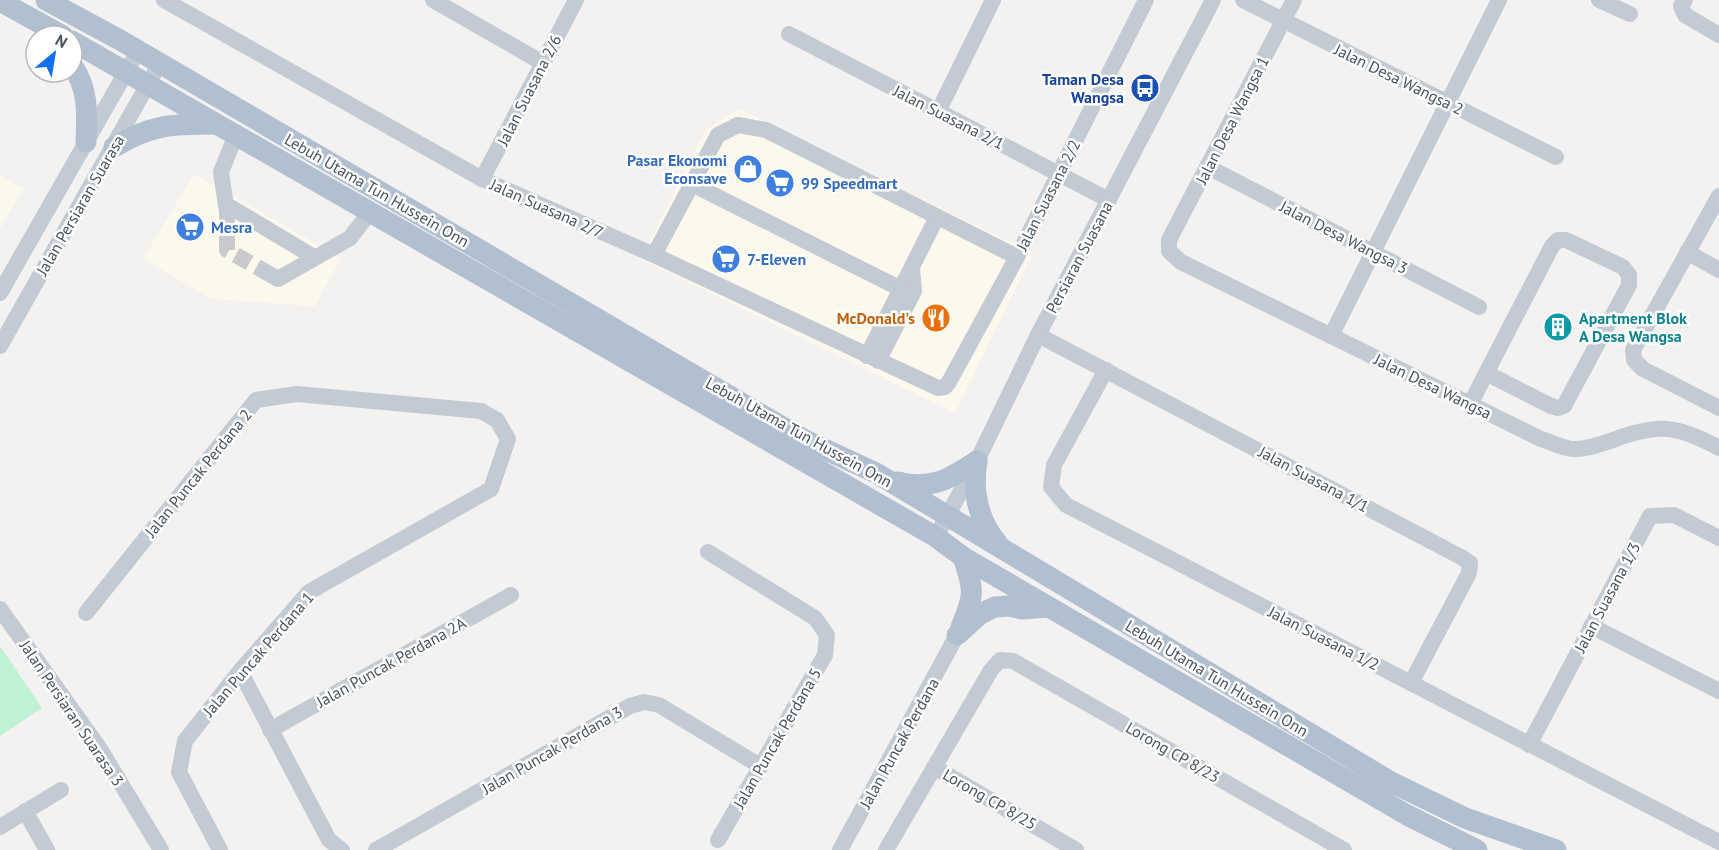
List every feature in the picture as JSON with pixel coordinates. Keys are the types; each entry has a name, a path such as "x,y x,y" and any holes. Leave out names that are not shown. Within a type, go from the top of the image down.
{"main road":[{"name":"Lebuh Utama Tun Hussein Onn","path":"46,0 160,63 805,440 888,480 1391,782 1465,818 1537,846 1556,850"},
{"path":"0,1 37,24"},
{"name":"Lebuh Utama Tun Hussein Onn","path":"84,48 936,537 963,557 1407,815 1477,850"},
{"path":"82,84 87,100 86,142"},
{"path":"114,147 135,134 155,127 172,124 217,124"},
{"path":"888,480 908,485 926,486 949,479 977,460"},
{"path":"977,460 975,489 979,509 986,528 1003,550"},
{"path":"957,635 972,602 972,585 963,557"},
{"path":"957,635 980,614 995,607 1009,606 1022,609 1049,607"}],"street":[{"name":"Jalan Suasana 2/7","path":"164,0 482,179 654,255 938,388 945,387"},
{"path":"433,0 543,63"},
{"name":"Jalan Suasana 2/6","path":"482,179 576,0"},
{"path":"938,112 993,0"},
{"name":"Jalan Suasana 2/2","path":"945,387 1017,257 1146,0"},
{"name":"Persiaran Suasana","path":"936,537 977,460 1038,335 1213,0"},
{"name":"Jalan Desa Wangsa 2","path":"1242,0 1556,157"},
{"name":"Jalan Desa Wangsa 1","path":"1169,240 1294,0"},
{"path":"1331,336 1498,0"},
{"path":"1599,0 1630,14"},
{"path":"1685,0 1681,6 1685,15 1719,35"},
{"name":"Jalan Suasana 2/1","path":"789,34 1109,200"},
{"name":"Jalan Persiaran Suarasa","path":"1,289 138,51"},
{"name":"Jalan Persiaran Suarasa","path":"0,346 160,63"},
{"path":"654,255 718,135 738,124 766,130 1017,257"},
{"path":"236,135 221,172 227,209 314,257"},
{"name":"Jalan Desa Wangsa 3","path":"1208,168 1479,307"},
{"path":"692,184 901,289"},
{"path":"1719,196 1633,350 1634,360 1643,369 1719,408"},
{"path":"264,272 278,279 350,238 370,212"},
{"path":"873,358 901,289 937,217"},
{"name":"Jalan Desa Wangsa","path":"1169,240 1169,251 1181,262 1541,439 1573,449 1599,445 1638,430 1663,427 1686,432 1719,448"},
{"path":"1470,405 1486,373 1552,246 1558,240 1566,240 1623,267 1629,275 1629,285 1564,406 1558,408 1551,406 1486,373"},
{"path":"1687,252 1719,270"},
{"path":"873,358 914,291 912,266"},
{"name":"Jalan Suasana 1/1","path":"1038,335 1470,563 1469,573 1410,683"},
{"name":"Jalan Suasana 1/2","path":"1106,370 1054,465 1051,487 1066,505 1719,842"},
{"name":"Jalan Puncak Perdana 2","path":"86,613 256,400 297,394 481,411 497,420 508,439"},
{"name":"Jalan Puncak Perdana 1","path":"220,850 179,772 185,741 240,671 309,592 491,489 508,439"},
{"name":"Jalan Suasana 1/3","path":"1528,745 1650,516 1674,515 1719,538"},
{"name":"Jalan Puncak Perdana 5","path":"708,552 815,618 827,635 825,655 718,840"},
{"name":"Jalan Puncak Perdana 2A","path":"270,730 511,595"},
{"name":"Jalan Persiaran Suarasa 3","path":"0,609 100,749 161,850"},
{"path":"1592,626 1719,691"},
{"name":"Jalan Puncak Perdana","path":"840,850 957,635"},
{"name":"Lorong CP 8/23","path":"934,767 991,670 1000,660 1013,661 1344,850"},
{"path":"240,671 329,840 342,850"},
{"name":"Jalan Puncak Perdana 3","path":"376,850 630,706 644,702 659,705 760,766"},
{"path":"886,850 934,767"},
{"name":"Lorong CP 8/25","path":"934,767 1076,850"},
{"path":"0,827 61,790"},
{"path":"25,812 47,850"}],"shaded area":[{"path":"739,109 1033,253 955,413 641,259 705,130"},
{"path":"194,174 341,258 315,306 212,299 143,259"},
{"path":"0,176 24,188 0,229"}],"green space":[{"path":"0,646 42,708 0,736"}],"tunnel":[{"path":"227,212 227,250 264,271"}],"place":[{"name":"Taman Desa Wangsa","path":"1145,88"},
{"name":"Pasar Ekonomi Econsave","path":"748,169"},
{"name":"99 Speedmart","path":"780,183"},
{"name":"Mesra","path":"190,227"},
{"name":"7-Eleven","path":"726,259"},
{"name":"McDonald's","path":"936,318"},
{"name":"Apartment Blok A Desa Wangsa","path":"1558,327"}]}
